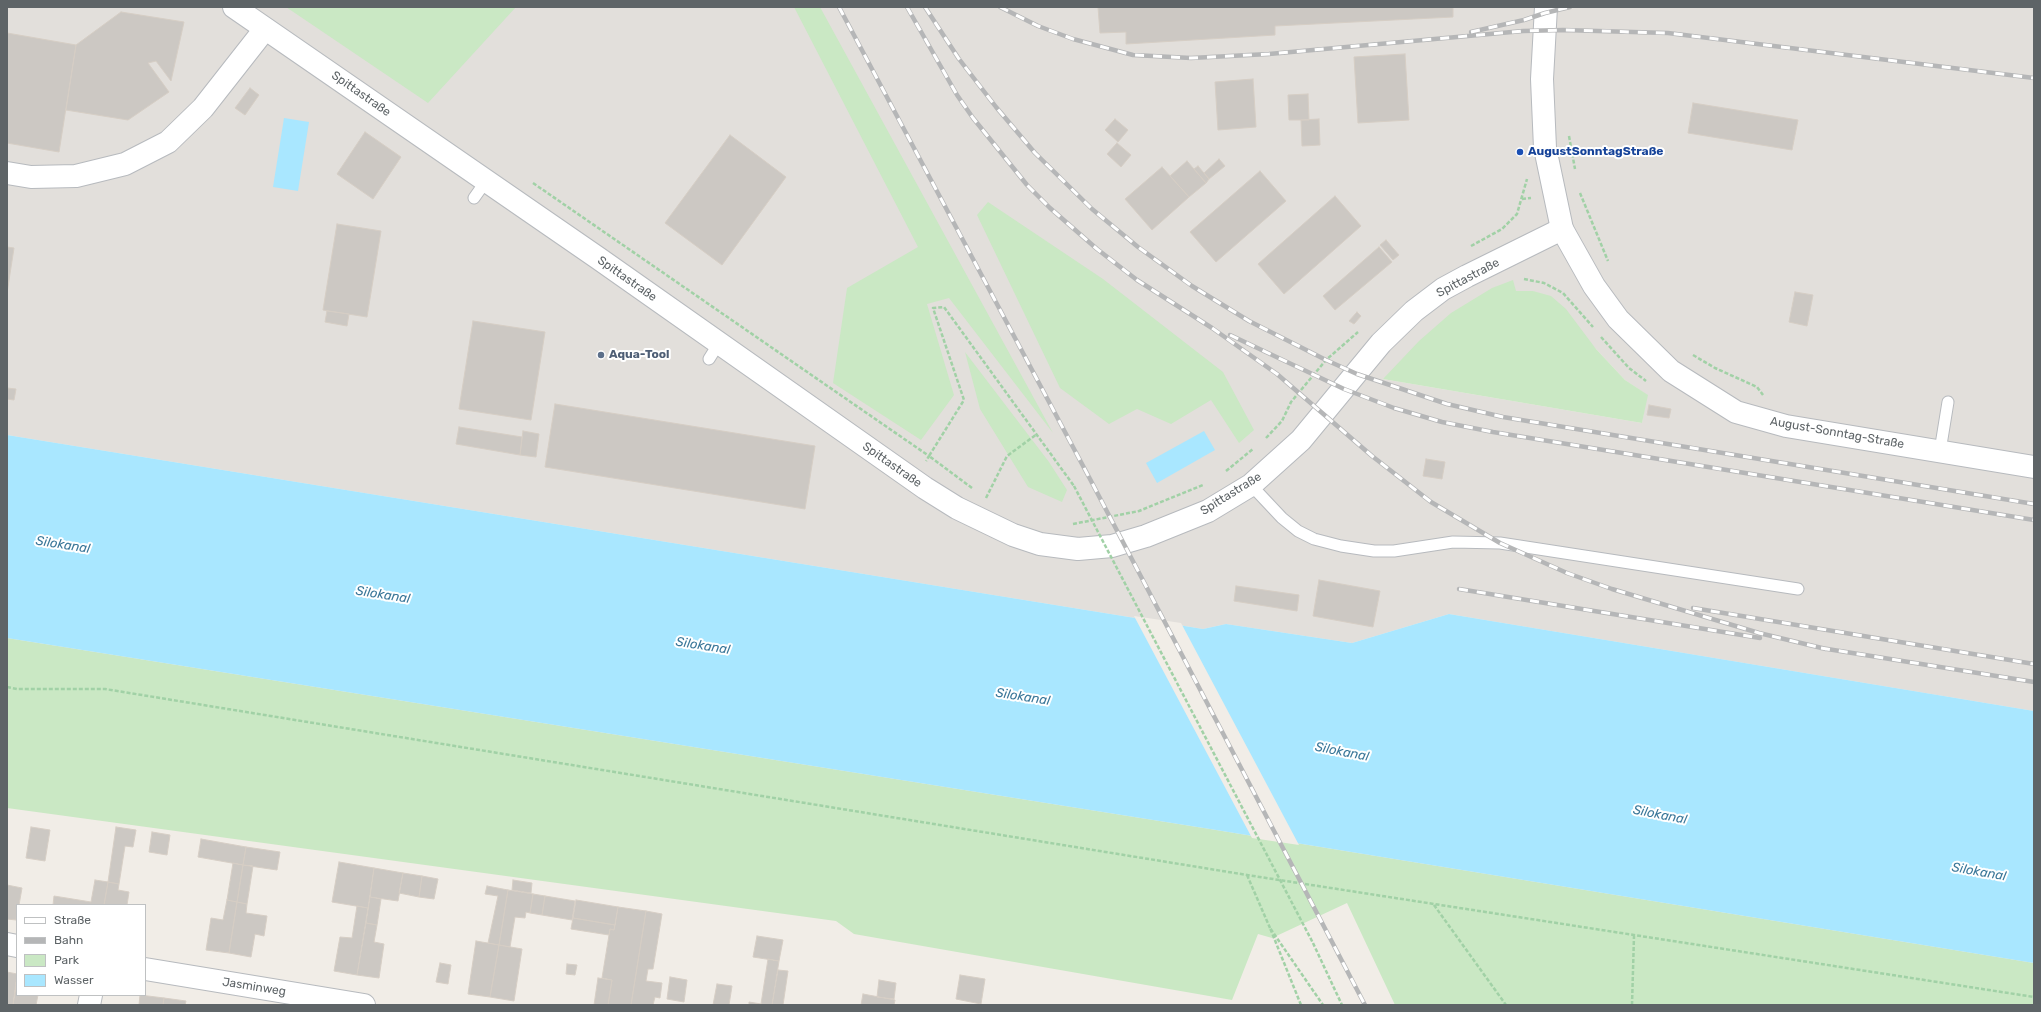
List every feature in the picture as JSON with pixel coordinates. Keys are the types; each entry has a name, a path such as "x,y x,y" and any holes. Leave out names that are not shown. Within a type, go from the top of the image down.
{"street":[{"name":"Spittastraße","path":"234,7 480,189 714,351 956,508 1013,535 1040,544 1078,549 1119,544 1146,536 1208,510 1251,485 1301,440 1381,343 1414,310 1443,289 1562,229"},
{"name":"August-Sonntag-Straße","path":"1546,7 1542,79 1545,148 1562,229 1594,286 1618,319 1671,370 1736,412 1786,426 2034,467"},
{"path":"7,173 31,176 76,176 125,164 168,142 203,108 265,29"},
{"name":"Jasminweg","path":"146,969 364,1005"}],"lane":[{"path":"1940,451 1948,402"},
{"path":"1251,485 1277,514 1298,531 1314,539 1341,546 1394,551 1453,542 1500,543 1798,589"}],"path":[{"path":"1569,133 1576,177"},
{"path":"1470,247 1502,229 1517,214 1528,176"},
{"path":"1579,192 1609,263"},
{"path":"973,489 929,456 964,400 933,308 944,307 978,356 1074,486 1313,943 1342,1005"},
{"path":"1263,440 1282,421 1291,402 1326,360 1363,328"},
{"path":"1687,351 1715,368 1757,387 1765,398"},
{"path":"986,498 1007,456 1037,434"},
{"path":"1221,475 1258,445"},
{"path":"1070,524 1139,511 1208,483"},
{"path":"980,494 992,501"},
{"path":"7,687 17,689 105,689 1247,875 2034,997"},
{"path":"1247,875 1301,1005"},
{"path":"1433,904 1506,1005"},
{"path":"1270,928 1323,1005"},
{"path":"1632,1005 1634,935"}],"shaded area":[{"path":"7,7 2034,7 2034,711 1449,614 1352,643 1226,624 1203,629 7,435","holes":["1516,291 1533,291 1596,349 1625,380 1647,395 1642,423 1383,379"]}],"green space":[{"path":"286,7 516,7 428,103"},
{"path":"794,7 820,7 1053,433 949,298 927,304 954,395 921,440 833,383 847,288 918,247"},
{"path":"988,202 1103,279 1223,372 1254,430 1239,443 1211,400 1171,424 1137,409 1109,424 1060,388 977,215"},
{"path":"1513,280 1516,291 1533,291 1551,296 1566,309 1596,349 1625,380 1648,395 1642,423 1383,379 1419,341 1451,313 1492,288"},
{"path":"965,352 1049,462 1067,490 1062,502 1028,487 980,409"},
{"path":"7,638 1210,829 2034,963 2034,1005 1395,1005 1347,903 1272,938 1258,934 1232,1000 854,934 836,921 7,808"}],"water":[{"path":"284,118 309,122 298,191 273,187"},
{"path":"1204,431 1215,450 1157,483 1146,463"},
{"name":"Silokanal","path":"7,435 1203,629 1226,624 1352,643 1449,614 2034,711 2034,963 1210,829 7,638"}],"pier":[{"path":"1134,616 1181,623 1299,845 1252,838"}],"building":[{"path":"1098,7 1453,7 1453,17 1275,26 1275,35 1126,44 1126,32 1100,33"},
{"path":"121,12 184,22 171,81 156,61 148,63 169,92 128,120 66,110 76,45"},
{"path":"7,33 76,45 59,152 7,143"},
{"path":"1405,54 1409,120 1358,123 1354,57"},
{"path":"1253,79 1256,127 1218,130 1215,82"},
{"path":"250,88 259,95 245,115 235,108"},
{"path":"1308,94 1309,120 1289,120 1288,95"},
{"path":"1693,103 1798,120 1792,150 1688,133"},
{"path":"1115,119 1128,130 1118,142 1105,130"},
{"path":"1319,119 1320,145 1302,146 1301,120"},
{"path":"365,132 401,157 373,199 337,174"},
{"path":"730,135 786,177 722,265 665,223"},
{"path":"1117,143 1131,155 1121,167 1107,154"},
{"path":"1219,159 1225,166 1209,179 1204,173"},
{"path":"1187,161 1206,183 1189,197 1170,176"},
{"path":"1198,166 1209,179 1206,183 1194,169"},
{"path":"1162,167 1189,197 1152,230 1125,199"},
{"path":"1260,171 1286,201 1216,262 1190,232"},
{"path":"1335,196 1361,226 1284,294 1258,264"},
{"path":"337,224 381,231 367,317 323,310"},
{"path":"1386,240 1399,255 1393,260 1380,245"},
{"path":"7,247 14,248 7,293"},
{"path":"1379,247 1392,262 1335,310 1323,296"},
{"path":"1795,292 1813,295 1807,326 1789,322"},
{"path":"327,311 349,314 347,326 325,322"},
{"path":"1357,312 1361,316 1354,324 1349,321"},
{"path":"473,321 545,332 531,420 459,409"},
{"path":"7,388 16,389 14,400 7,399"},
{"path":"555,404 815,446 805,509 545,467"},
{"path":"1649,405 1671,409 1669,418 1647,415"},
{"path":"459,427 522,437 520,455 456,444"},
{"path":"523,431 539,434 536,457 520,455"},
{"path":"1426,459 1445,462 1442,479 1423,476"},
{"path":"1319,580 1380,591 1373,627 1313,616"},
{"path":"1236,586 1299,595 1297,611 1234,601"},
{"path":"31,827 50,830 45,861 26,858"},
{"path":"116,827 136,830 133,847 125,846 119,884 108,882"},
{"path":"152,832 170,835 167,855 149,852"},
{"path":"201,839 246,847 243,865 198,857"},
{"path":"246,847 280,852 277,870 243,865"},
{"path":"339,862 374,868 368,908 332,902"},
{"path":"233,863 243,865 237,902 227,900"},
{"path":"243,865 253,866 247,904 237,902"},
{"path":"374,868 403,873 398,901 370,897"},
{"path":"403,873 422,876 419,897 399,893"},
{"path":"422,876 438,879 434,899 419,897"},
{"path":"95,880 108,882 104,904 53,904 54,896 91,902"},
{"path":"513,880 532,883 531,893 512,890"},
{"path":"108,882 119,884 118,890 129,892 127,904 104,904"},
{"path":"7,885 22,888 19,904 16,904 16,920 7,919"},
{"path":"487,886 508,890 499,945 488,943 498,896 485,894"},
{"path":"508,890 533,894 530,913 526,912 525,918 515,917 510,947 499,945"},
{"path":"533,894 545,896 542,915 530,913"},
{"path":"545,896 575,901 572,920 542,915"},
{"path":"370,897 381,899 377,925 366,923"},
{"path":"227,900 237,902 229,953 206,950 211,918 223,920"},
{"path":"576,900 618,907 615,925 573,918"},
{"path":"237,902 247,904 246,913 267,916 264,936 255,934 251,957 229,953"},
{"path":"357,906 368,908 357,975 334,971 340,937 352,938"},
{"path":"618,907 646,911 631,1005 608,1005 612,980 602,978 610,929 614,930"},
{"path":"646,911 662,914 653,969 648,969 646,981 662,983 660,998 655,997 653,1005 631,1005"},
{"path":"573,918 615,925 614,930 610,929 609,935 571,929"},
{"path":"366,923 377,925 374,942 384,944 379,978 357,975"},
{"path":"757,936 783,940 779,961 753,957"},
{"path":"476,941 499,945 490,997 468,994"},
{"path":"499,945 522,949 514,1001 490,997"},
{"path":"768,959 779,961 772,1005 749,1005 749,1002 761,1004"},
{"path":"440,963 451,965 448,984 436,982"},
{"path":"567,964 577,965 575,975 566,974"},
{"path":"778,970 788,971 783,1005 772,1005"},
{"path":"7,972 16,974 16,982 13,1005 7,1005"},
{"path":"960,975 985,979 981,1004 956,999"},
{"path":"670,977 687,980 684,1002 667,999"},
{"path":"598,978 612,980 608,1005 594,1005"},
{"path":"879,980 896,983 894,999 877,997"},
{"path":"717,984 732,986 729,1005 713,1005"},
{"path":"16,986 16,996 38,996 36,1005 13,1005"},
{"path":"863,994 895,1000 894,1005 861,1005"},
{"path":"140,996 164,998 163,1005 139,1005"},
{"path":"164,998 186,1001 185,1005 163,1005"}],"railway":[{"path":"839,7 1090,479 1365,1005"},
{"path":"907,7 957,95 973,118 1027,185 1050,208 1097,249 1137,280 1212,328 1277,374 1372,456 1431,502 1500,543 1567,573 1612,589 1759,633 1826,649"},
{"path":"925,7 959,59 996,107 1035,153 1092,209 1138,247 1192,286 1249,321 1357,374 1447,404 1503,417 2034,504"},
{"path":"1000,7 1038,26 1073,39 1133,55 1191,58 1269,54 1523,31 1563,30 1668,33 2034,78"},
{"path":"1471,32 1524,20 1570,7"},
{"path":"1230,335 1344,389 1394,408 1442,422 1493,432 2034,520"},
{"path":"1459,589 1760,638"},
{"path":"1693,608 2034,664"},
{"path":"1821,648 2034,682"}],"place":[{"name":"AugustSonntagStraße","path":"1520,152"},
{"name":"Aqua-Tool","path":"601,355"}]}
